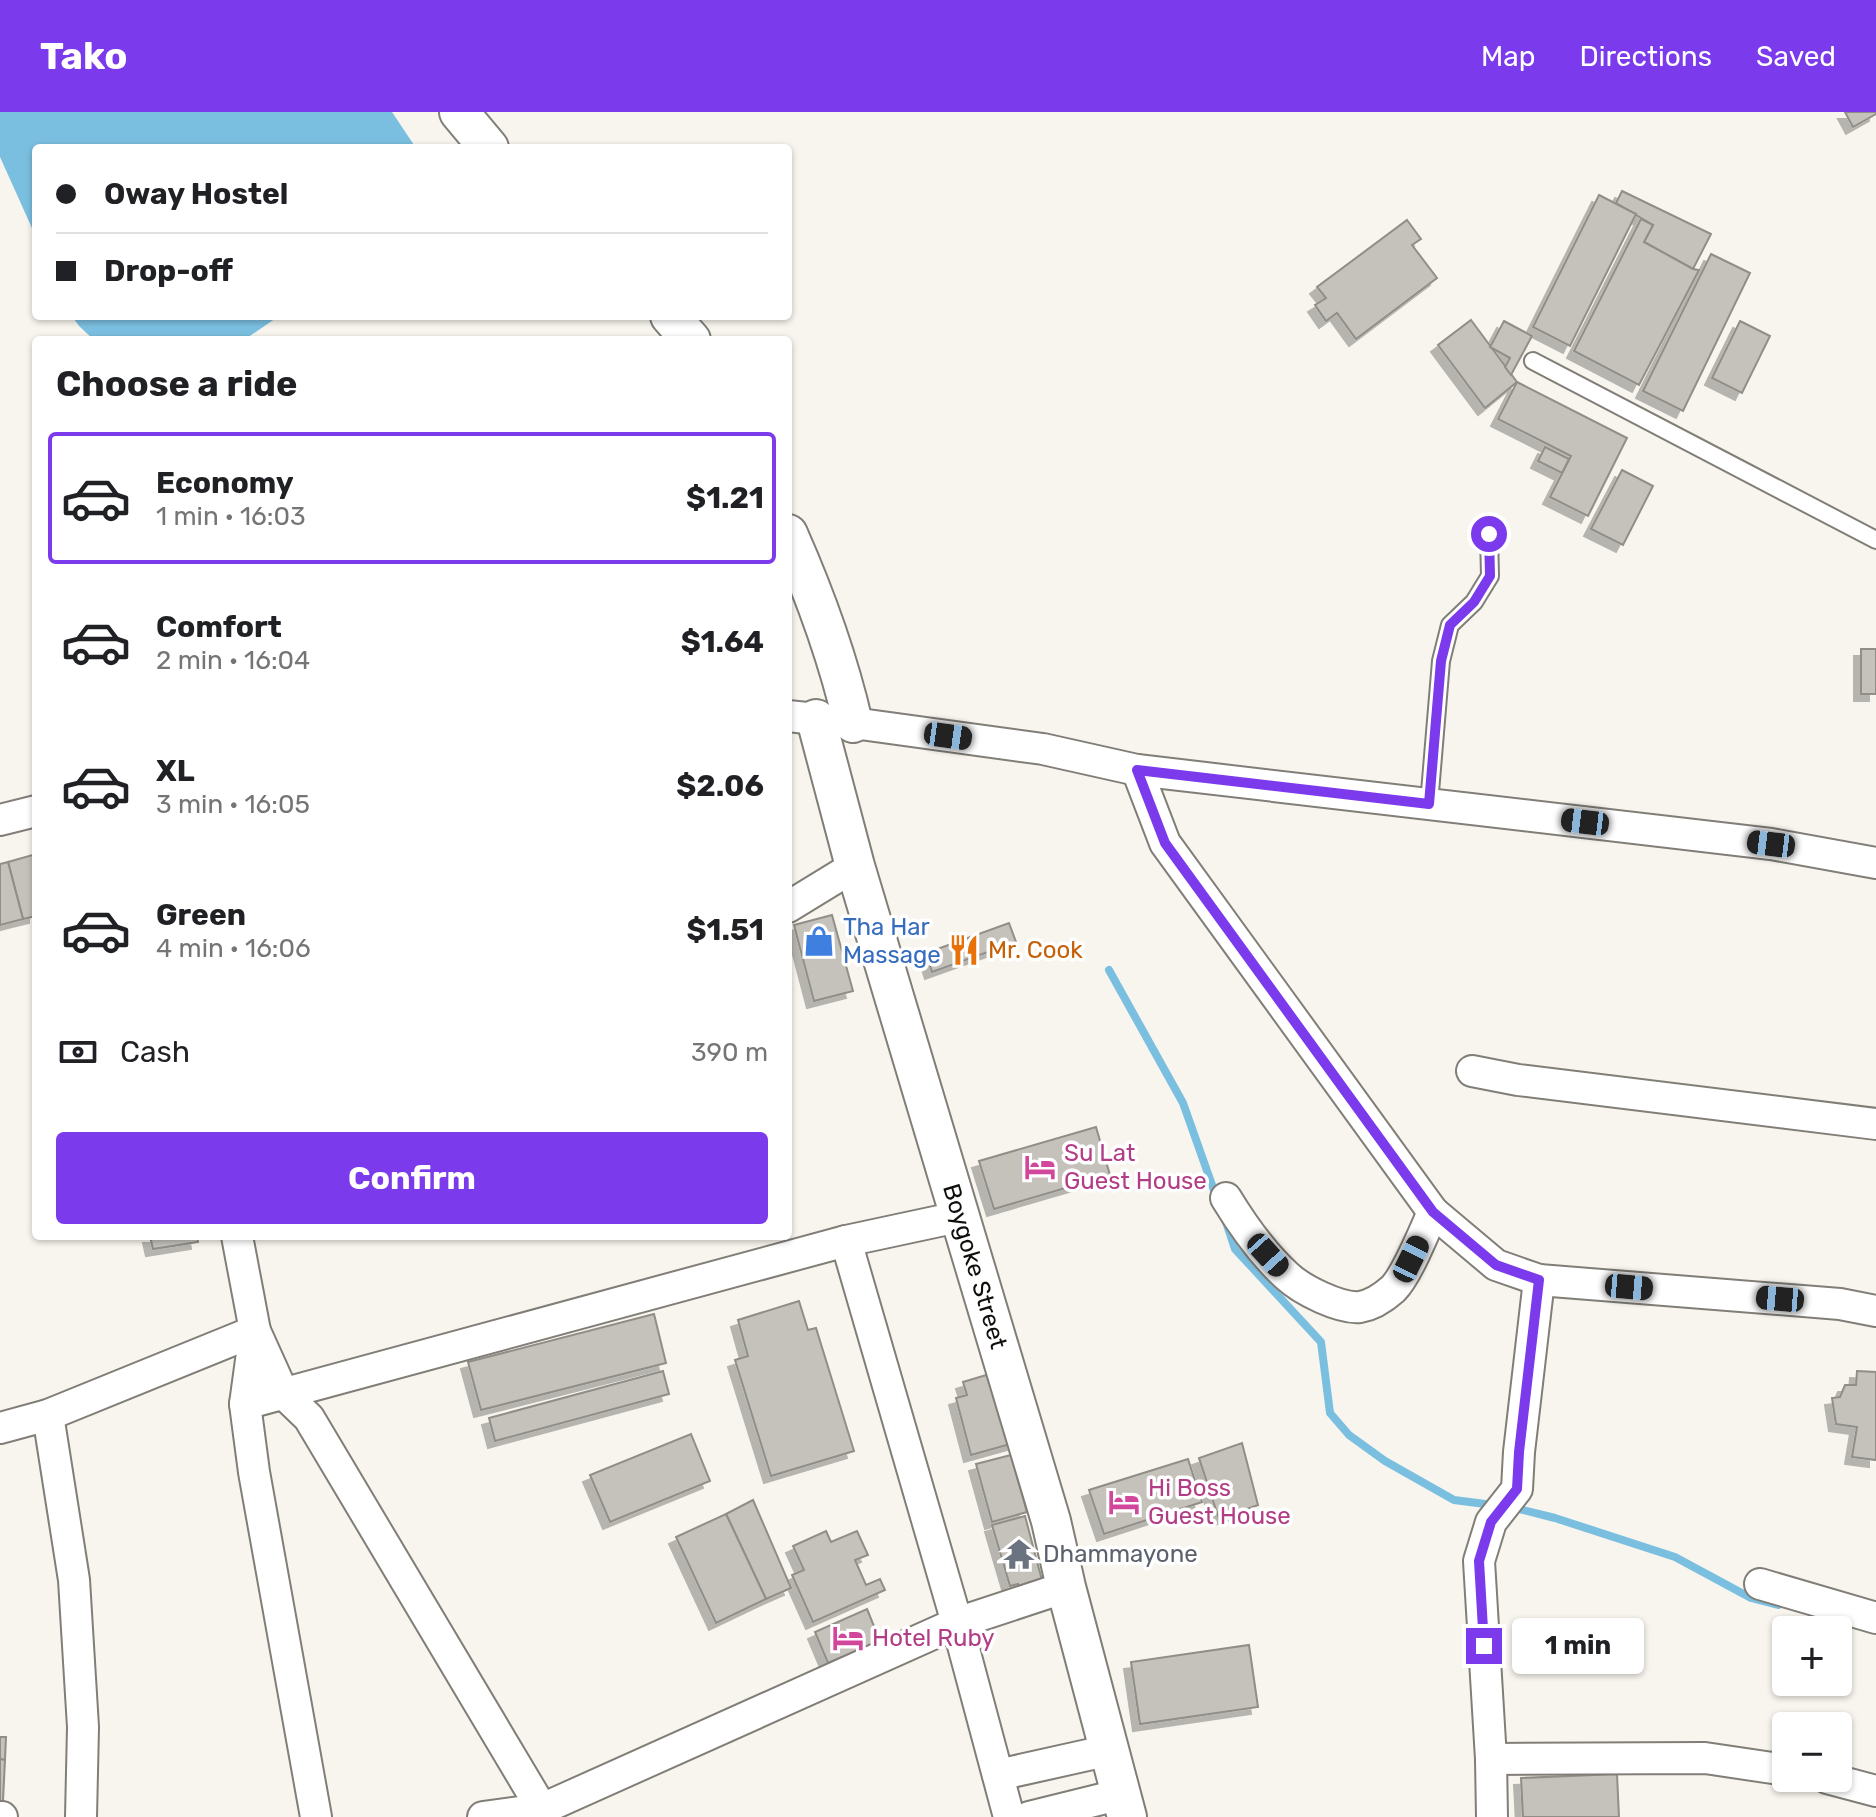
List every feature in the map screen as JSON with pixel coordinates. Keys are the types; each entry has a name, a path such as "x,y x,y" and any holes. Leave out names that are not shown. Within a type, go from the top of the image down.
{"street":[{"path":"459,112 486,144"},
{"path":"674,320 688,336"},
{"name":"Boygoke Street","path":"792,543 809,581 842,676 819,720 855,866 1051,1521 1124,1805"},
{"path":"819,720 1043,749 1137,770 1771,844 1876,863"},
{"path":"1137,770 1165,843 1433,1212 1496,1265 1539,1280 1840,1304 1876,1311"},
{"path":"0,820 32,812"},
{"path":"792,905 855,866"},
{"path":"1472,1071 1518,1080 1876,1124"},
{"path":"1226,1198 1247,1231 1289,1278 1329,1301 1359,1307 1378,1301 1395,1287 1433,1212"},
{"path":"245,1404 846,1241 958,1217"},
{"path":"239,1240 255,1331 283,1393 309,1418 543,1813"},
{"path":"846,1241 957,1623 1009,1817"},
{"path":"1492,1817 1479,1561 1491,1522 1517,1489 1539,1280"},
{"path":"255,1331 245,1404 254,1472 316,1817"},
{"path":"0,1428 48,1415 255,1331"},
{"path":"48,1415 74,1580 83,1727 81,1817"},
{"path":"1760,1584 1876,1618"},
{"path":"483,1817 543,1813 957,1623 1066,1587"},
{"path":"998,1775 1110,1750"},
{"path":"1491,1759 1705,1758 1772,1768"},
{"path":"1852,1785 1876,1791"},
{"path":"1029,1817 1124,1805"}],"lane":[{"path":"1533,361 1876,540"},
{"path":"1429,804 1441,661 1450,625 1474,602 1490,576 1489,534"}],"water":[{"path":"0,112 392,112 413,144 32,144 32,228 0,157"},
{"path":"75,320 273,320 250,336 90,336"}],"building":[{"path":"1845,112 1876,112 1876,114 1853,127"},
{"path":"1622,191 1711,234 1693,269 1644,242 1653,225 1616,203"},
{"path":"1599,195 1636,214 1570,346 1533,327"},
{"path":"1641,219 1653,225 1644,242 1699,270 1639,385 1574,351"},
{"path":"1407,220 1421,239 1412,245 1437,278 1356,339 1337,313 1326,321 1315,305 1326,298 1317,287"},
{"path":"1711,254 1750,273 1683,411 1643,391"},
{"path":"1471,320 1517,382 1485,408 1438,345"},
{"path":"1504,321 1532,336 1511,375 1505,367 1510,358 1490,347"},
{"path":"1740,321 1770,336 1742,393 1712,378"},
{"path":"1517,382 1627,438 1588,516 1550,497 1571,456 1498,419"},
{"path":"1545,447 1569,459 1562,473 1538,461"},
{"path":"1622,470 1653,486 1623,545 1591,529"},
{"path":"1861,649 1876,649 1876,694 1861,694"},
{"path":"32,855 32,917 23,919 8,862"},
{"path":"8,862 23,919 0,925 0,864"},
{"path":"832,915 853,991 814,1001 794,925"},
{"path":"1009,923 1016,942 932,972 926,953"},
{"path":"1096,1127 1110,1175 994,1209 979,1161"},
{"path":"151,1240 198,1240 198,1242 153,1249"},
{"path":"799,1301 808,1330 816,1328 854,1451 771,1476 735,1360 748,1356 738,1320"},
{"path":"654,1314 666,1363 481,1410 468,1362"},
{"path":"663,1371 669,1394 495,1441 489,1418"},
{"path":"1857,1371 1876,1372 1876,1460 1852,1457 1857,1427 1836,1424 1832,1398 1840,1397 1845,1385 1856,1385"},
{"path":"993,1373 1014,1443 971,1455 956,1398 967,1395 963,1382"},
{"path":"691,1434 710,1481 610,1522 590,1475"},
{"path":"1242,1443 1258,1505 1219,1519 1199,1458"},
{"path":"1011,1455 1027,1512 992,1522 976,1464"},
{"path":"1188,1459 1202,1502 1104,1534 1089,1490"},
{"path":"753,1500 791,1588 766,1599 726,1514"},
{"path":"726,1514 766,1599 716,1623 676,1537"},
{"path":"1025,1516 1043,1584 1020,1591 1018,1584 1010,1586 992,1525"},
{"path":"826,1531 831,1542 857,1531 868,1555 855,1560 866,1585 880,1579 885,1590 813,1622 792,1575 804,1570 793,1546"},
{"path":"867,1609 880,1641 828,1663 815,1632"},
{"path":"1249,1645 1258,1707 1140,1724 1131,1662"},
{"path":"0,1737 6,1737 5,1760 0,1759"},
{"path":"0,1759 5,1760 3,1801 0,1801"},
{"path":"1617,1774 1619,1817 1523,1817 1521,1778"}],"waterway":[{"path":"1109,970 1183,1103 1217,1199"},
{"path":"1225,1219 1235,1249 1321,1342 1330,1413 1349,1435 1385,1461 1454,1500 1493,1505"},
{"path":"1511,1507 1675,1557 1751,1598 1778,1605"}],"place":[{"name":"Tha Har Massage","path":"819,941"},
{"name":"Mr. Cook","path":"964,950"},
{"name":"Su Lat Guest House","path":"1040,1167"},
{"name":"Hi Boss Guest House","path":"1124,1502"},
{"name":"Dhammayone","path":"1019,1554"},
{"name":"Hotel Ruby","path":"848,1638"}],"route":[{"path":"1484,1646 1479,1561 1491,1522 1517,1489 1539,1280 1496,1265 1433,1212 1165,843 1137,770 1429,804 1441,661 1450,625 1474,602 1490,576 1489,534"}]}
